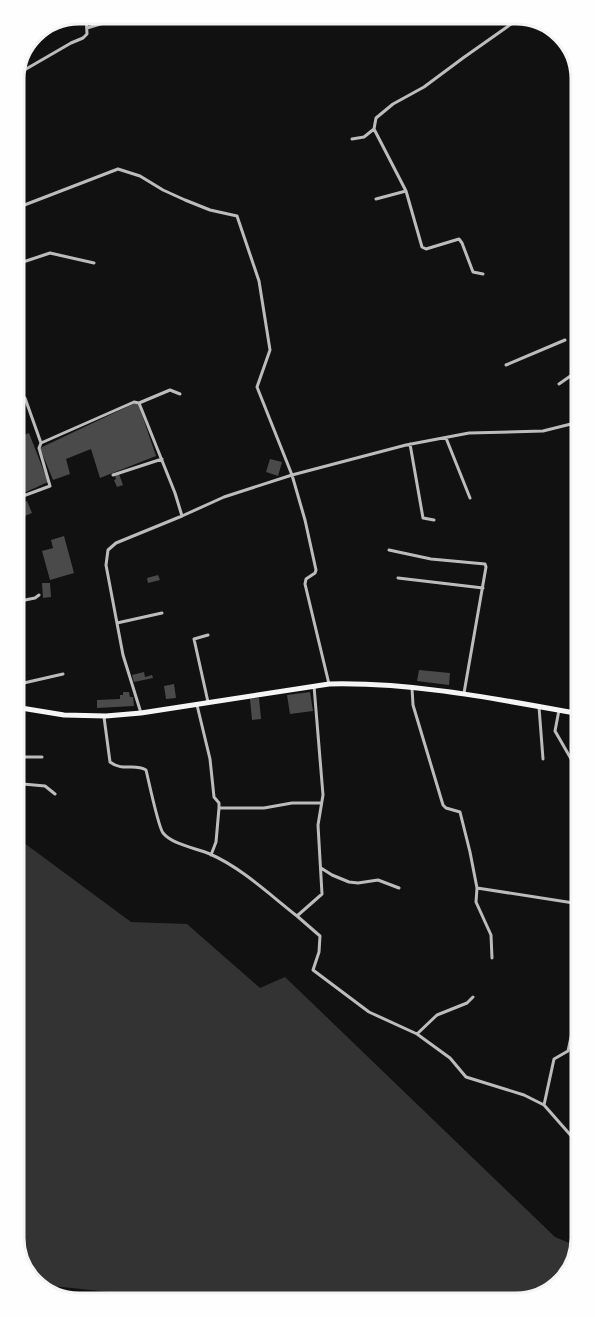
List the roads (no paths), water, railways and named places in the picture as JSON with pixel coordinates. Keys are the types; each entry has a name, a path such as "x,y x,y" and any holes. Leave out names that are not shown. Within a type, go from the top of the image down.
{"main road":[{"path":"24,708 64,715 104,717 141,714 314,686 357,683 464,694 571,712"}],"street":[{"path":"25,70 83,38 87,34 87,24"},
{"path":"87,28 100,24"},
{"path":"483,274 473,272 459,239 426,249 422,247 406,191 374,129 376,118 393,104 424,87 512,24"},
{"path":"352,139 364,137 374,129"},
{"path":"24,205 118,169 140,176 164,190 210,210 237,216 259,281 270,350 257,387 291,475 316,570 306,579 305,584 329,684"},
{"path":"376,199 406,191"},
{"path":"24,261 50,253 94,263"},
{"path":"506,365 565,340"},
{"path":"559,384 571,376"},
{"path":"41,443 134,402 139,403 170,390 180,394"},
{"path":"24,398 41,443 39,448 50,486 24,496"},
{"path":"139,403 182,516"},
{"path":"141,714 123,655 106,565 108,550 116,543 224,497 291,475 410,444 469,433 543,431 571,424"},
{"path":"446,438 471,498"},
{"path":"410,444 423,518 434,520"},
{"path":"113,475 162,459"},
{"path":"389,550 431,559 485,564 483,588 464,694"},
{"path":"398,578 483,588"},
{"path":"24,601 39,595"},
{"path":"117,623 162,613"},
{"path":"208,635 194,639 209,703"},
{"path":"24,683 63,674"},
{"path":"297,916 322,894 318,825 323,795 314,686"},
{"path":"412,687 413,705 443,805 460,812 477,888 476,902 490,935 492,958"},
{"path":"197,705 210,759 214,797 219,803 216,842 211,855"},
{"path":"539,707 543,759"},
{"path":"559,710 555,731 571,759"},
{"path":"104,717 110,762 117,768 141,767 146,771 162,832 172,840 211,855 257,885 320,936 319,952 313,970 369,1012 417,1034 450,1058 466,1077 524,1095 544,1105 571,1136"},
{"path":"24,757 42,757"},
{"path":"24,784 45,786 55,794"},
{"path":"219,808 320,803"},
{"path":"321,868 349,882 358,884 378,880 399,888"},
{"path":"477,888 571,903"},
{"path":"417,1034 437,1015 467,1003 472,997"},
{"path":"544,1105 554,1059 568,1051 571,1037"}]}
